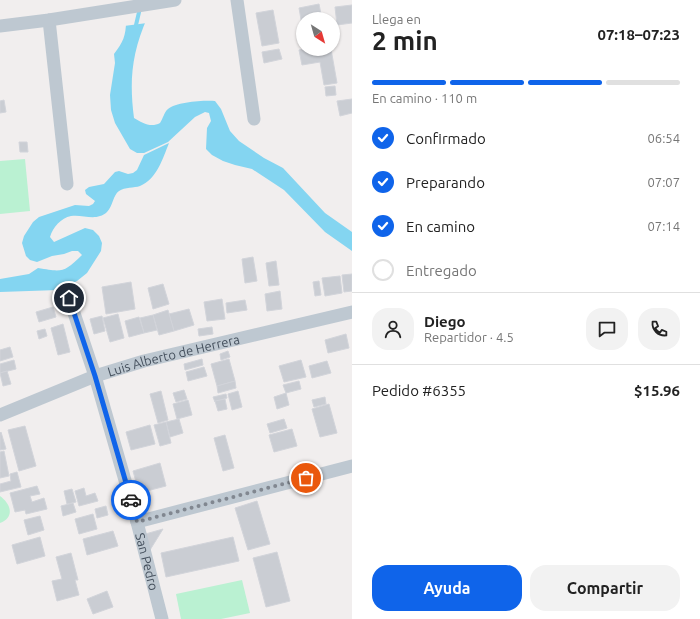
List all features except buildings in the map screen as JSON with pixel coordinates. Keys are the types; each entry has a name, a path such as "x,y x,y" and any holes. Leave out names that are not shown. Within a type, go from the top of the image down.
{"street":[{"path":"0,26 49,20 175,0"},
{"path":"236,0 254,119"},
{"path":"49,20 67,184"},
{"name":"San Pedro","path":"69,298 95,376 137,522 162,619"},
{"name":"Luis Alberto de Herrera","path":"0,415 95,376 144,361 352,312"},
{"path":"137,522 352,466"}],"green space":[{"path":"25,159 30,211 0,214 0,161"},
{"path":"0,496 7,503 10,510 8,517 0,523"},
{"path":"242,580 250,613 221,619 181,619 176,594"}],"water":[{"path":"147,18 138,43 133,67 132,91 134,118 140,122 153,125 160,123 167,110 177,105 190,102 215,101 221,109 230,131 239,141 264,158 283,168 325,213 352,232 352,251 325,232 284,190 252,169 223,161 212,155 206,149 207,128 211,121 209,113 205,112 195,117 168,142 144,153 137,153 130,149 115,123 111,110 110,95 115,63 114,54 123,39 126,21"},
{"path":"169,143 159,168 146,183 119,191 115,195 111,207 103,215 98,217 67,217 53,230 50,237 54,242 85,228 93,230 99,236 102,243 101,251 87,273 77,281 58,290 0,292 0,279 29,274 38,268 62,270 71,265 82,255 78,251 72,251 52,256 37,262 30,260 26,256 22,243 24,236 33,222 39,217 75,205 89,206 93,204 95,201 86,194 85,190 89,187 104,184 115,172 119,171 128,174 133,173 137,170 144,155"}],"pier":[{"path":"147,16 149,18 147,23 124,26 125,19"}],"waterway":[{"path":"136,25 140,8"}],"way so far":[{"path":"131,500 137,522 306,478"}],"route":[{"path":"69,298 95,376 131,500"}]}
